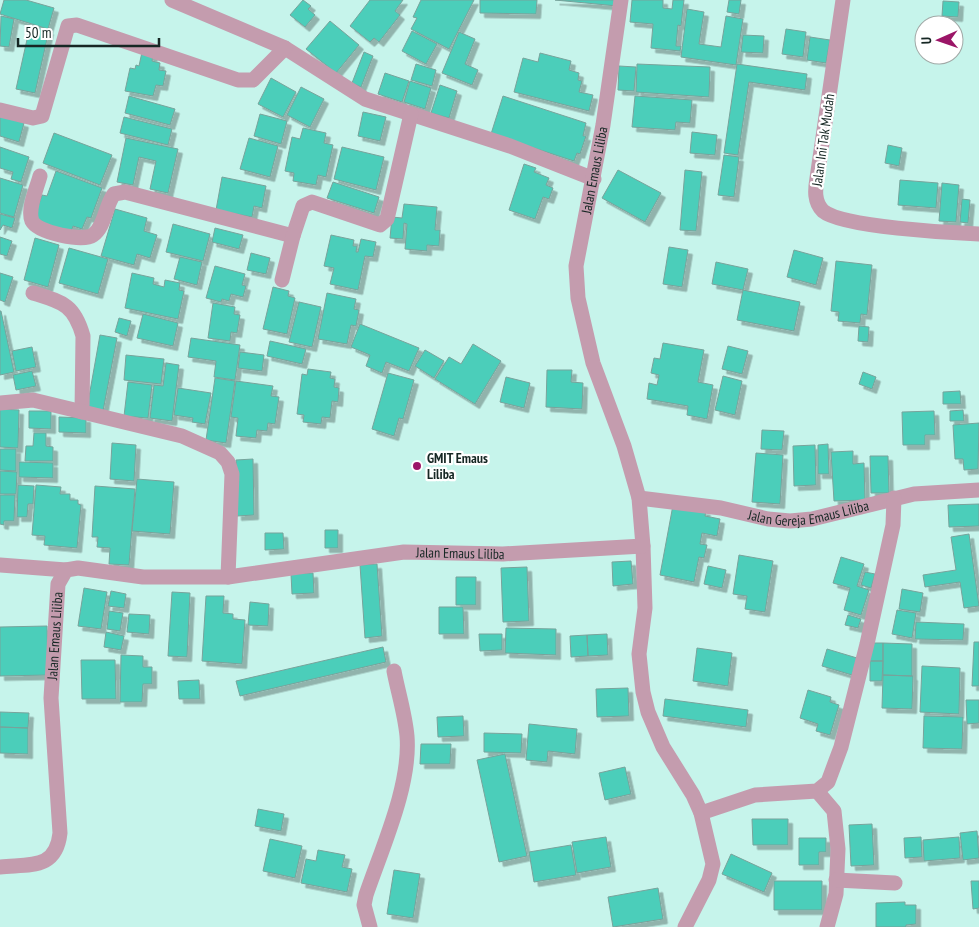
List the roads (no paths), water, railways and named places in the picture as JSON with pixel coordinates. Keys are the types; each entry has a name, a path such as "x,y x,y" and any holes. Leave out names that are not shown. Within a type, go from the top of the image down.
{"street":[{"path":"172,0 285,48 365,99 510,146 594,179"},
{"name":"Jalan Emaus Liliba","path":"0,866 34,864 46,860 58,848 60,832 51,698 58,584 66,570 78,568 143,577 228,577 404,552 504,554 643,546 638,498 624,446 593,363 576,282 576,266 582,229 594,179 621,0"},
{"name":"Jalan Ini Tak Mudah","path":"843,0 816,178 815,192 817,203 824,211 834,216 878,226 979,234"},
{"path":"0,110 33,118 42,116 68,26 77,25 238,80 253,80 285,48"},
{"path":"282,280 303,206 312,202 380,225 384,223 387,219 411,114"},
{"path":"40,176 31,209 32,221 35,225 52,233 81,239 95,234 100,228 108,202 114,194 125,192 293,236"},
{"path":"33,293 68,306 80,327 83,336 82,412"},
{"path":"0,403 33,400 182,436 220,453 228,462 232,474 228,577"},
{"name":"Jalan Gereja Emaus Liliba","path":"638,498 721,508 768,519 790,521 812,519 894,498 946,491 979,490"},
{"path":"701,813 755,795 817,791 828,782 841,747 887,553 893,526 894,498"},
{"path":"643,546 645,608 639,654 643,692 648,712 662,747 693,795 701,813 714,864 709,880 684,927"},
{"path":"0,565 66,570"},
{"path":"370,927 364,905 366,896 402,788 407,766 407,735 394,671"},
{"path":"817,791 834,811 838,849 836,894 827,927"},
{"path":"836,880 895,883"}],"place":[{"name":"GMIT Emaus Liliba","path":"417,466"}]}
